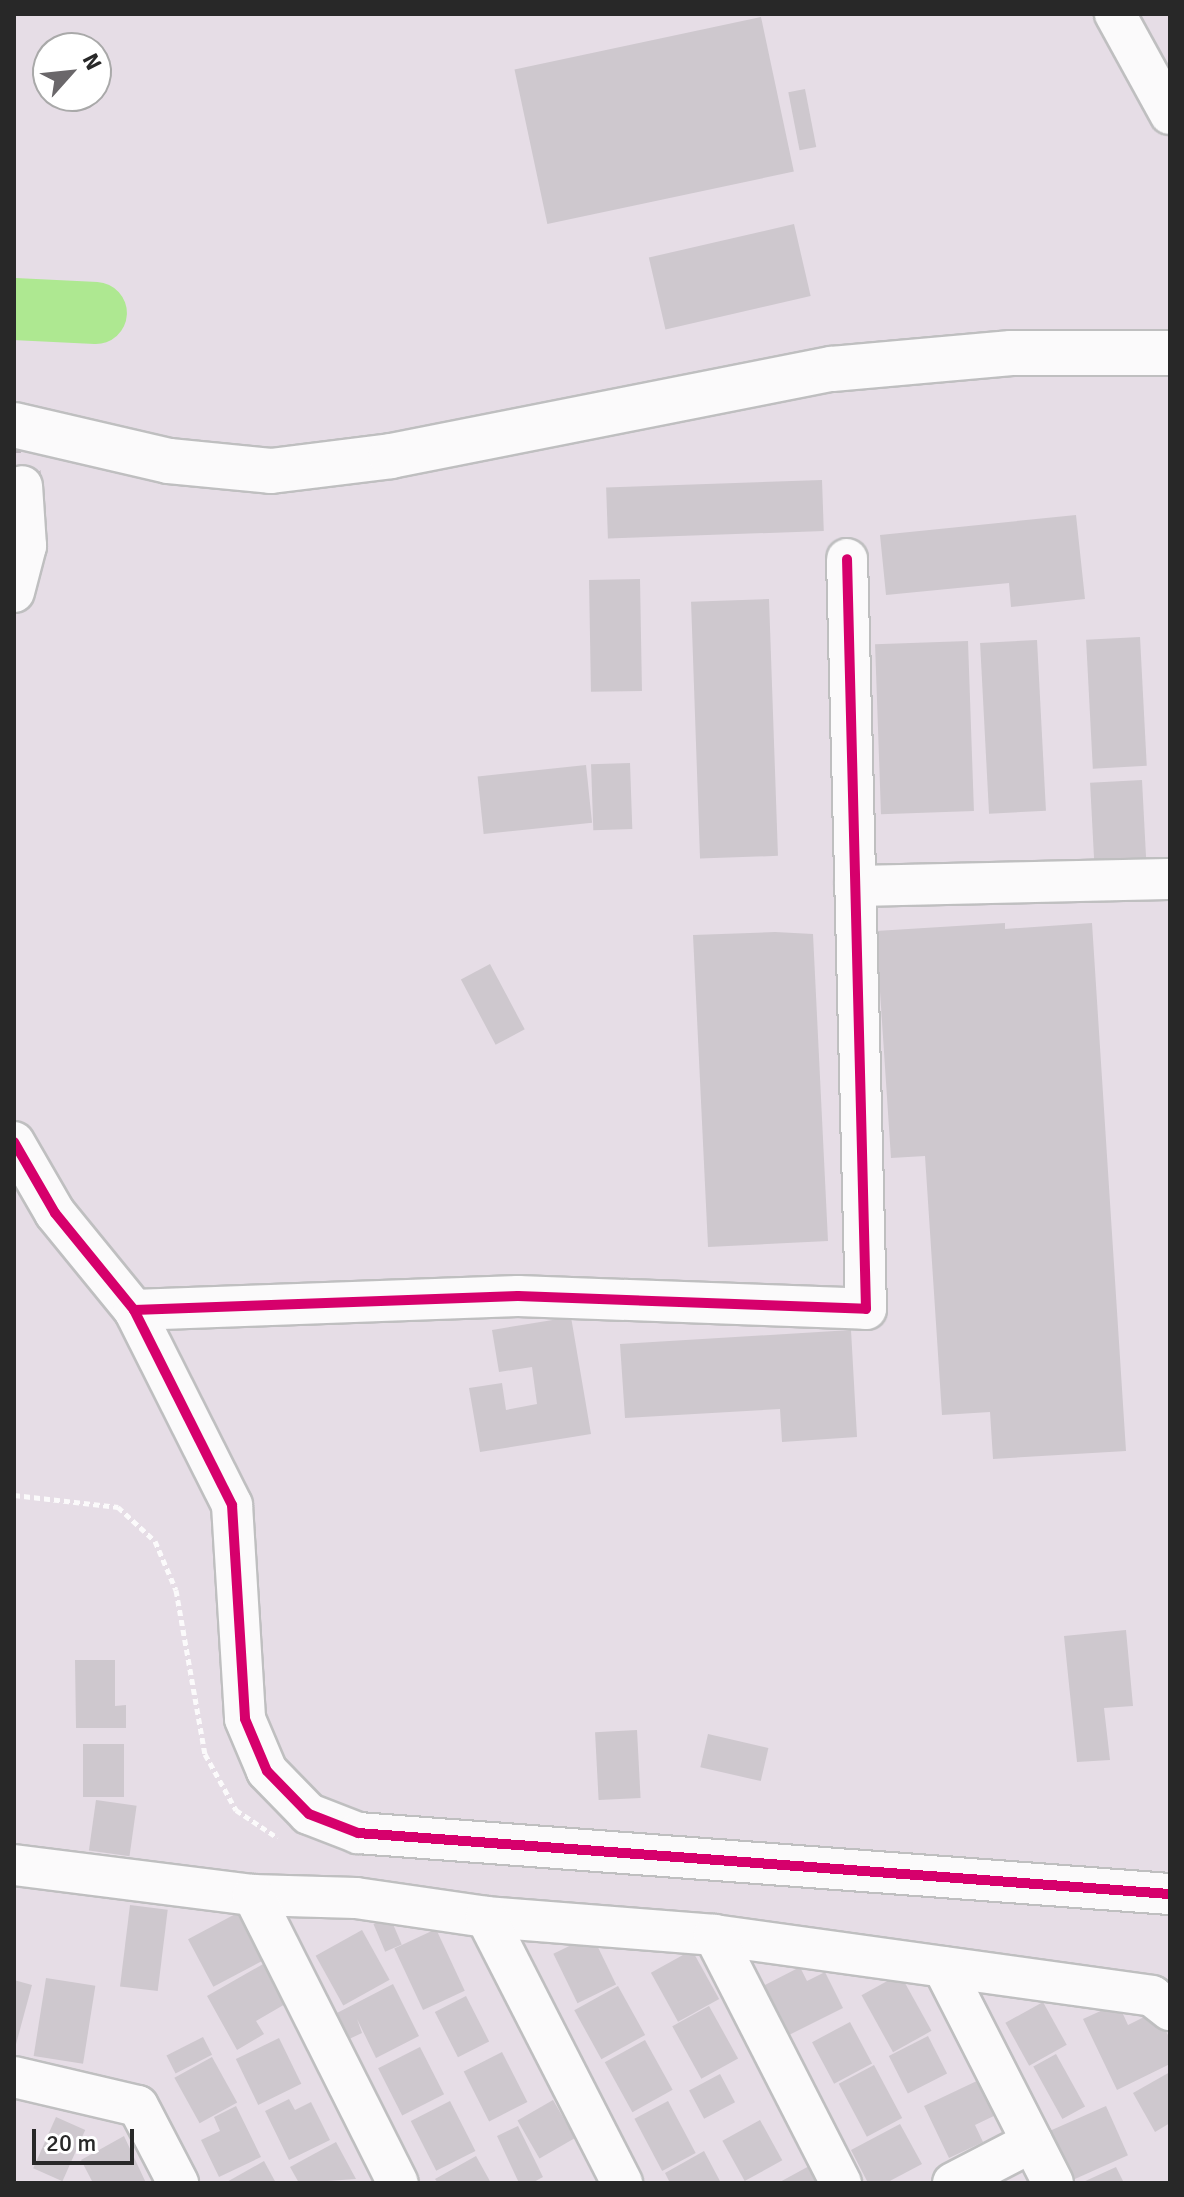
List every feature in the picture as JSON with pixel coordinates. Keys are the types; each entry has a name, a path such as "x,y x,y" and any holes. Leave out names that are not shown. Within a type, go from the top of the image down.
{"street":[{"path":"1115,14 1170,114"},
{"path":"14,425 169,461 271,471 391,456 832,369 1011,353 1170,353"},
{"path":"14,592 26,546 22,486"},
{"path":"134,1310 518,1296 866,1309 847,559"},
{"path":"855,886 1170,879"},
{"path":"14,1142 55,1213 134,1310 232,1505 245,1719 267,1771 309,1814 358,1833 1170,1894"},
{"path":"14,1865 253,1895 356,1898 486,1917 714,1935 1152,1996 1170,2010"},
{"path":"253,1895 398,2183"},
{"path":"486,1917 622,2183"},
{"path":"714,1935 841,2183"},
{"path":"943,1967 1053,2183"},
{"path":"14,2077 138,2106 178,2183"},
{"path":"953,2183 1032,2142"}],"path":[{"path":"14,1495 118,1507 155,1541 176,1590 205,1754 236,1810 283,1842"}],"building":[{"path":"761,17 794,172 547,224 515,69"},
{"path":"805,89 816,147 800,150 788,92"},
{"path":"794,224 811,296 665,330 649,258"},
{"path":"822,480 824,531 608,539 606,488"},
{"path":"1076,515 1085,599 1011,607 1009,583 886,595 880,535"},
{"path":"640,579 642,691 591,692 589,580"},
{"path":"769,599 778,856 700,859 691,602"},
{"path":"1140,637 1147,766 1093,769 1086,640"},
{"path":"1037,640 1046,811 989,814 980,643"},
{"path":"968,641 974,811 881,814 875,644"},
{"path":"630,763 632,829 593,830 591,764"},
{"path":"586,765 592,823 484,834 478,776"},
{"path":"1142,780 1146,858 1094,861 1090,783"},
{"path":"1005,923 1005,929 1092,923 1126,1451 993,1459 990,1412 942,1415 925,1156 891,1158 876,931"},
{"path":"813,934 828,1241 708,1247 693,935"},
{"path":"490,964 525,1029 496,1045 461,979"},
{"path":"571,1317 591,1434 480,1452 469,1388 502,1383 506,1410 537,1404 532,1367 499,1372 492,1330"},
{"path":"851,1330 857,1437 782,1442 780,1409 625,1418 620,1344"},
{"path":"1126,1630 1133,1706 1104,1708 1110,1760 1077,1762 1064,1636"},
{"path":"75,1660 115,1660 115,1706 126,1705 126,1728 76,1728"},
{"path":"637,1730 641,1798 599,1800 595,1732"},
{"path":"708,1734 768,1748 761,1781 700,1767"},
{"path":"83,1744 124,1744 124,1797 83,1797"},
{"path":"96,1800 137,1806 130,1856 89,1851"},
{"path":"130,1905 168,1910 158,1991 120,1986"},
{"path":"241,1911 266,1959 213,1987 188,1939"},
{"path":"390,1917 402,1945 385,1952 373,1924"},
{"path":"436,1929 465,1991 423,2010 394,1948"},
{"path":"362,1930 390,1980 343,2006 316,1956"},
{"path":"592,1935 616,1984 577,2003 553,1954"},
{"path":"692,1950 719,1999 678,2022 651,1973"},
{"path":"265,1963 287,2003 256,2021 264,2034 237,2050 207,1996"},
{"path":"800,1967 807,1981 825,1972 843,2008 781,2039 757,1989"},
{"path":"900,1974 932,2031 893,2052 862,1995"},
{"path":"46,1978 95,1986 83,2064 34,2056"},
{"path":"14,1980 32,1985 15,2048 14,2047"},
{"path":"393,1984 419,2036 376,2058 357,2019 362,2033 347,2040 335,2014"},
{"path":"618,1986 645,2035 601,2059 574,2010"},
{"path":"466,1996 489,2041 458,2057 435,2012"},
{"path":"1043,2002 1067,2045 1029,2066 1005,2023"},
{"path":"1118,2003 1128,2025 1156,2011 1170,2039 1170,2064 1117,2090 1083,2019"},
{"path":"709,2006 738,2058 701,2079 672,2026"},
{"path":"850,2022 872,2063 834,2084 812,2042"},
{"path":"928,2036 947,2073 908,2093 889,2056"},
{"path":"203,2037 212,2055 176,2073 166,2056"},
{"path":"279,2038 301,2084 258,2105 236,2059"},
{"path":"645,2040 673,2090 632,2112 605,2062"},
{"path":"420,2047 444,2094 402,2116 378,2068"},
{"path":"502,2052 527,2102 489,2121 464,2072"},
{"path":"1056,2054 1085,2106 1062,2119 1033,2067"},
{"path":"212,2057 237,2102 200,2123 174,2078"},
{"path":"874,2065 902,2118 867,2137 839,2084"},
{"path":"1170,2072 1170,2123 1155,2132 1133,2093"},
{"path":"720,2074 735,2102 704,2119 689,2090"},
{"path":"981,2079 998,2114 975,2125 983,2142 949,2158 924,2106"},
{"path":"289,2099 295,2110 311,2102 330,2140 289,2160 265,2111"},
{"path":"553,2100 575,2138 539,2159 517,2120"},
{"path":"450,2101 475,2151 436,2171 411,2121"},
{"path":"668,2101 696,2153 662,2171 634,2119"},
{"path":"236,2106 261,2157 219,2177 201,2140 220,2131 214,2117"},
{"path":"1106,2106 1128,2155 1070,2181 1048,2132"},
{"path":"56,2117 85,2130 62,2181 33,2168"},
{"path":"760,2120 782,2160 745,2181 722,2141"},
{"path":"900,2124 922,2164 886,2183 868,2183 851,2150"},
{"path":"518,2126 543,2177 532,2183 519,2183 497,2136"},
{"path":"124,2136 146,2183 93,2183 81,2160"},
{"path":"336,2142 356,2179 299,2183 290,2167"},
{"path":"704,2151 721,2183 670,2183 665,2173"},
{"path":"476,2156 491,2183 438,2183 435,2179"},
{"path":"264,2161 276,2183 225,2183"},
{"path":"811,2165 821,2183 778,2183"},
{"path":"1116,2167 1124,2183 1081,2183"}],"waterway":[{"path":"14,309 96,313"}],"tunnel":[{"path":"14,413 22,486"}],"cycle path":[{"path":"134,1310 518,1296 866,1309 847,559"},
{"path":"14,1142 55,1213 134,1310 232,1505 245,1719 267,1771 309,1814 358,1833 1170,1894"}]}
